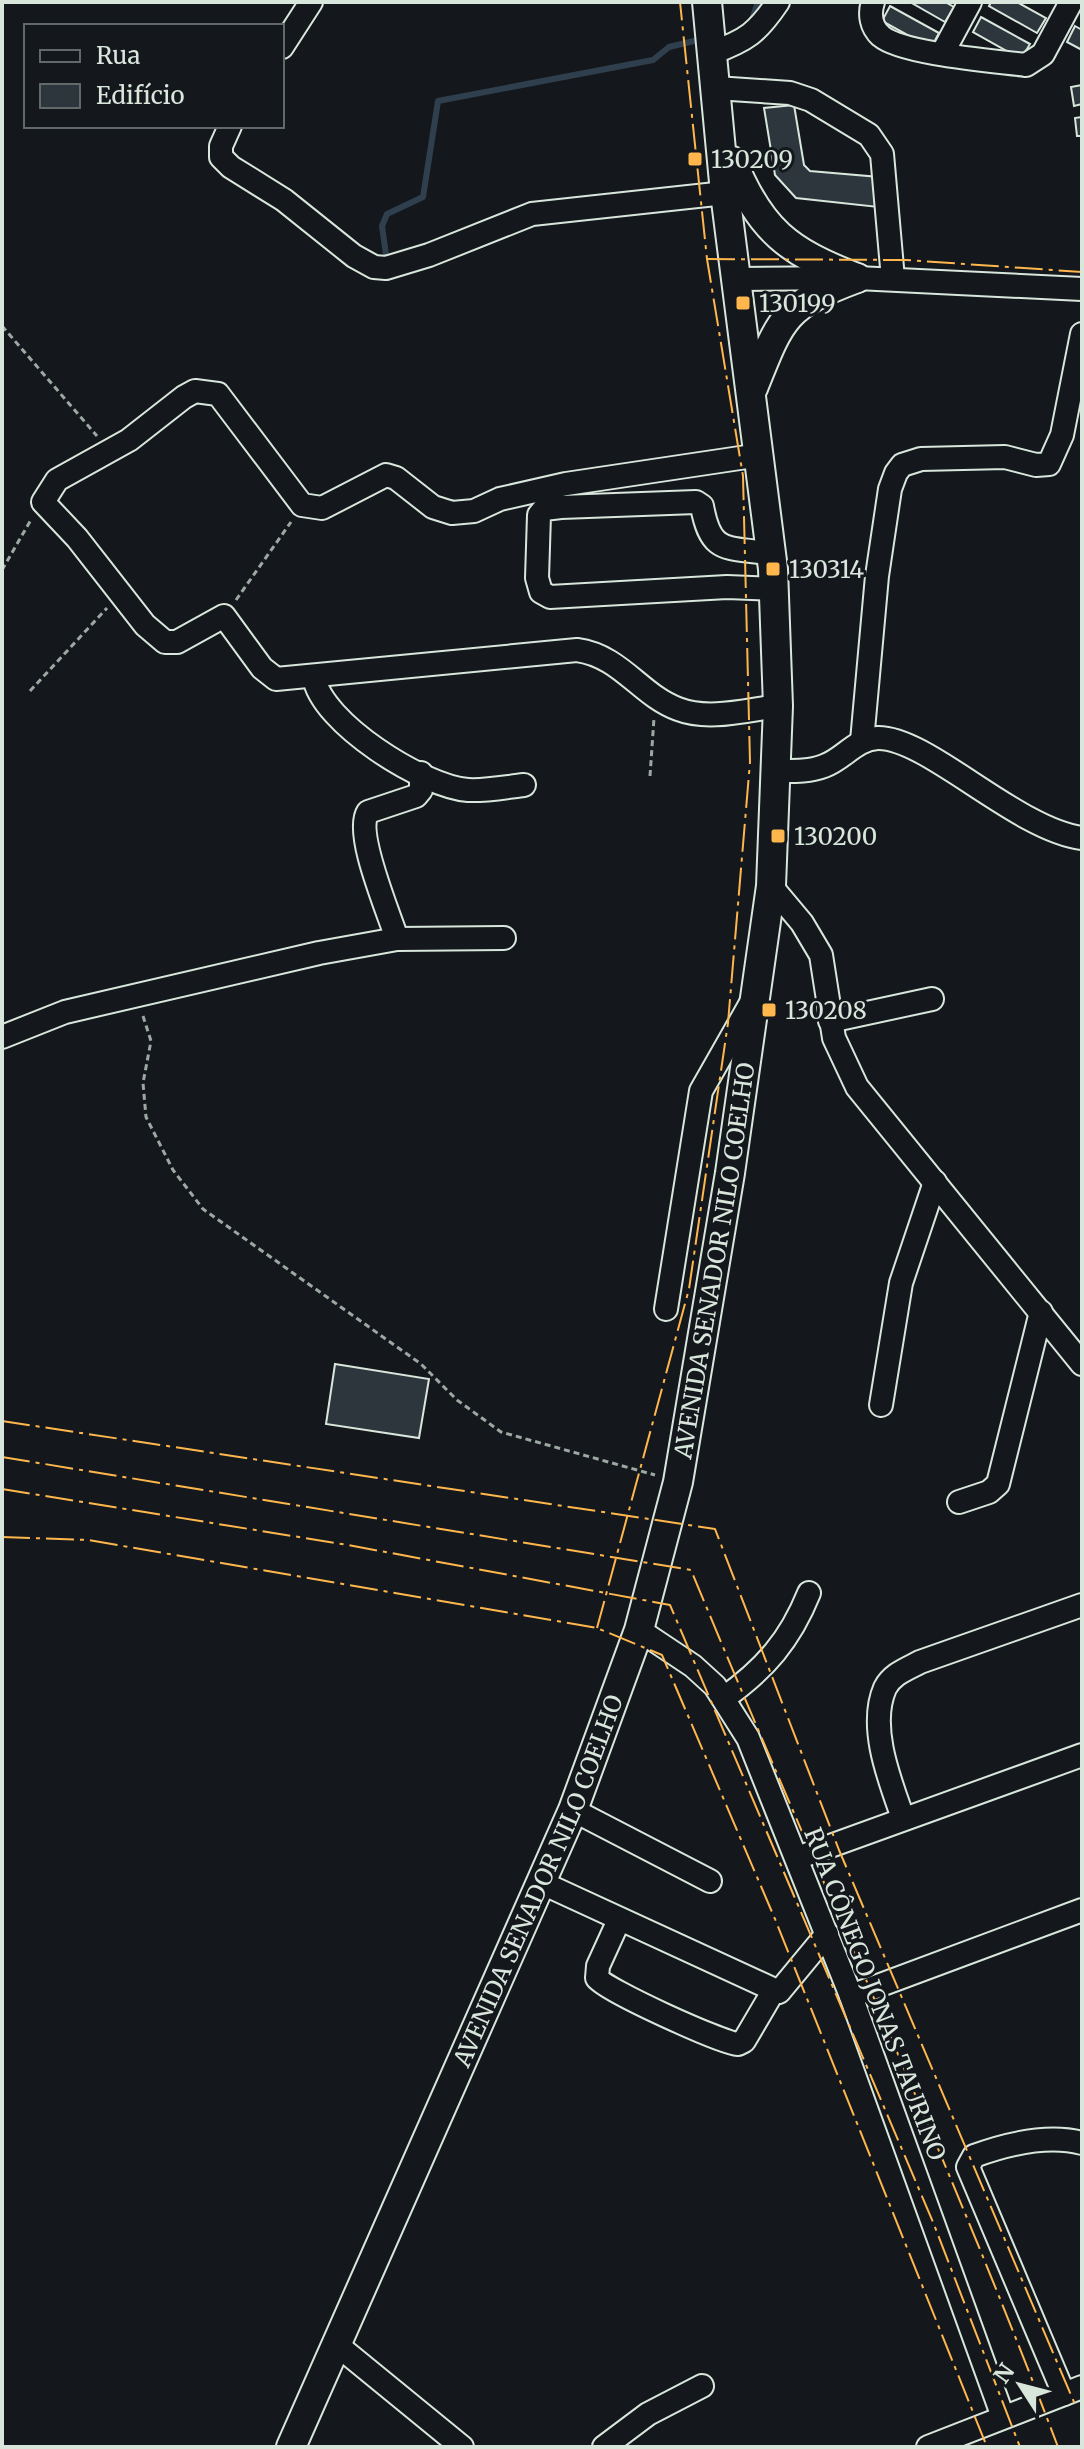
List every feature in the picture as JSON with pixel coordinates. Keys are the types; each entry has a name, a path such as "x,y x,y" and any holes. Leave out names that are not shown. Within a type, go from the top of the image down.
{"main road":[{"name":"AVENIDA SENADOR NILO COELHO","path":"291,2447 573,1810 639,1630 678,1482 771,886 778,706 772,554 725,193 707,2"},
{"path":"719,122 746,195 761,220 792,249 857,278"},
{"path":"752,392 770,343 790,312 810,297 857,278"}],"street":[{"path":"284,44 311,2"},
{"path":"712,53 743,42 760,28 778,2"},
{"path":"873,2 871,20 881,37 942,54 1026,65 1036,62 1071,2"},
{"path":"942,54 970,2"},
{"path":"716,88 790,93 811,100 869,135 882,154 893,279"},
{"path":"229,128 221,146 221,157 231,167 284,200 354,256 374,267 386,268 429,255 532,214 725,193"},
{"path":"736,279 893,279 1082,289"},
{"path":"862,741 877,576 890,489 896,473 902,465 921,459 1005,457 1036,465 1049,464 1062,435 1082,334"},
{"path":"760,455 566,484 500,499 474,511 452,513 433,507 396,478 386,475 322,508 302,505 218,394 206,390 184,397 152,424 57,480 43,502 145,625 170,644 224,616 270,676 283,679 314,677 577,650 596,653 626,670 674,708 702,715 778,706"},
{"path":"772,554 713,542 707,535 702,506 696,502 561,507 544,509 539,515 537,578 541,592 550,597 727,587 775,589"},
{"path":"314,677 316,691 342,722 372,746 421,773 467,790 524,785"},
{"path":"775,771 824,766 862,741 890,740 923,755 1018,814 1044,827 1082,838"},
{"path":"397,939 373,867 363,822 368,812 416,796 421,790 421,773"},
{"path":"771,886 802,923 821,955 834,1038 857,1087 1082,1364"},
{"path":"2,1037 65,1012 138,998 319,953 397,939 504,938"},
{"path":"666,1309 701,1091 756,995"},
{"path":"830,1021 932,999"},
{"path":"881,1405 901,1283 935,1182"},
{"path":"959,1502 989,1492 998,1484 1041,1312"},
{"path":"724,1698 779,1651 795,1627 809,1593"},
{"path":"903,1818 880,1730 885,1688 920,1662 1082,1605"},
{"name":"RUA CÔNEGO JONAS TAURINO","path":"639,1630 693,1666 724,1698 748,1738 851,1996 1003,2417"},
{"path":"797,1858 1082,1755"},
{"path":"573,1810 710,1881"},
{"path":"540,1882 779,1992 827,1934"},
{"path":"851,1996 1082,1910"},
{"path":"619,1920 598,1966 597,1978 604,1986 642,2004 738,2044 744,2041 774,1990"},
{"name":"RUA CÔNEGO JONAS TAURINO","path":"1073,2390 970,2176 969,2160 981,2154 1047,2139 1082,2143"},
{"path":"336,2344 462,2447"},
{"path":"604,2447 648,2414 702,2386"},
{"path":"928,2447 974,2438 1003,2417 1073,2390"}],"path":[{"path":"2,326 110,451"},
{"path":"2,570 10,552 43,502"},
{"path":"224,616 302,505"},
{"path":"30,691 121,593"},
{"path":"650,776 655,695"},
{"path":"138,998 151,1041 143,1083 146,1117 173,1170 203,1209 421,1364 457,1400 501,1432 678,1482"}],"building":[{"path":"910,2 945,2 954,7 945,22"},
{"path":"991,2 1017,2 1046,18 1037,33 989,6"},
{"path":"890,6 939,33 931,48 882,21"},
{"path":"981,17 1030,44 1021,59 973,32"},
{"path":"1075,26 1082,30 1082,50 1067,42"},
{"path":"1082,85 1082,104 1074,106 1071,87"},
{"path":"794,105 804,165 810,171 879,177 878,207 796,198 775,175 764,108"},
{"path":"1082,117 1082,136 1077,136 1075,118"},
{"path":"335,1364 429,1379 419,1438 326,1424"}],"waterway":[{"path":"751,22 758,2"},
{"path":"387,262 382,226 387,214 423,197 438,101 653,60 669,47 694,41"}],"power":[{"path":"597,1628 689,1289 728,1023 750,762 743,476 707,259 680,2"},
{"path":"707,259 906,260 1082,272"},
{"path":"2,1421 715,1529 839,1850 1074,2402 1082,2399"},
{"path":"2,1457 691,1570 925,2117 1058,2447"},
{"path":"2,1489 348,1545 670,1605 933,2222 1020,2447"},
{"path":"2,1537 88,1540 597,1628 662,1655 775,1919 987,2447"}],"place":[{"name":"130209","path":"695,159"},
{"name":"130199","path":"743,303"},
{"name":"130314","path":"773,569"},
{"name":"130200","path":"778,836"},
{"name":"130208","path":"769,1010"}]}
